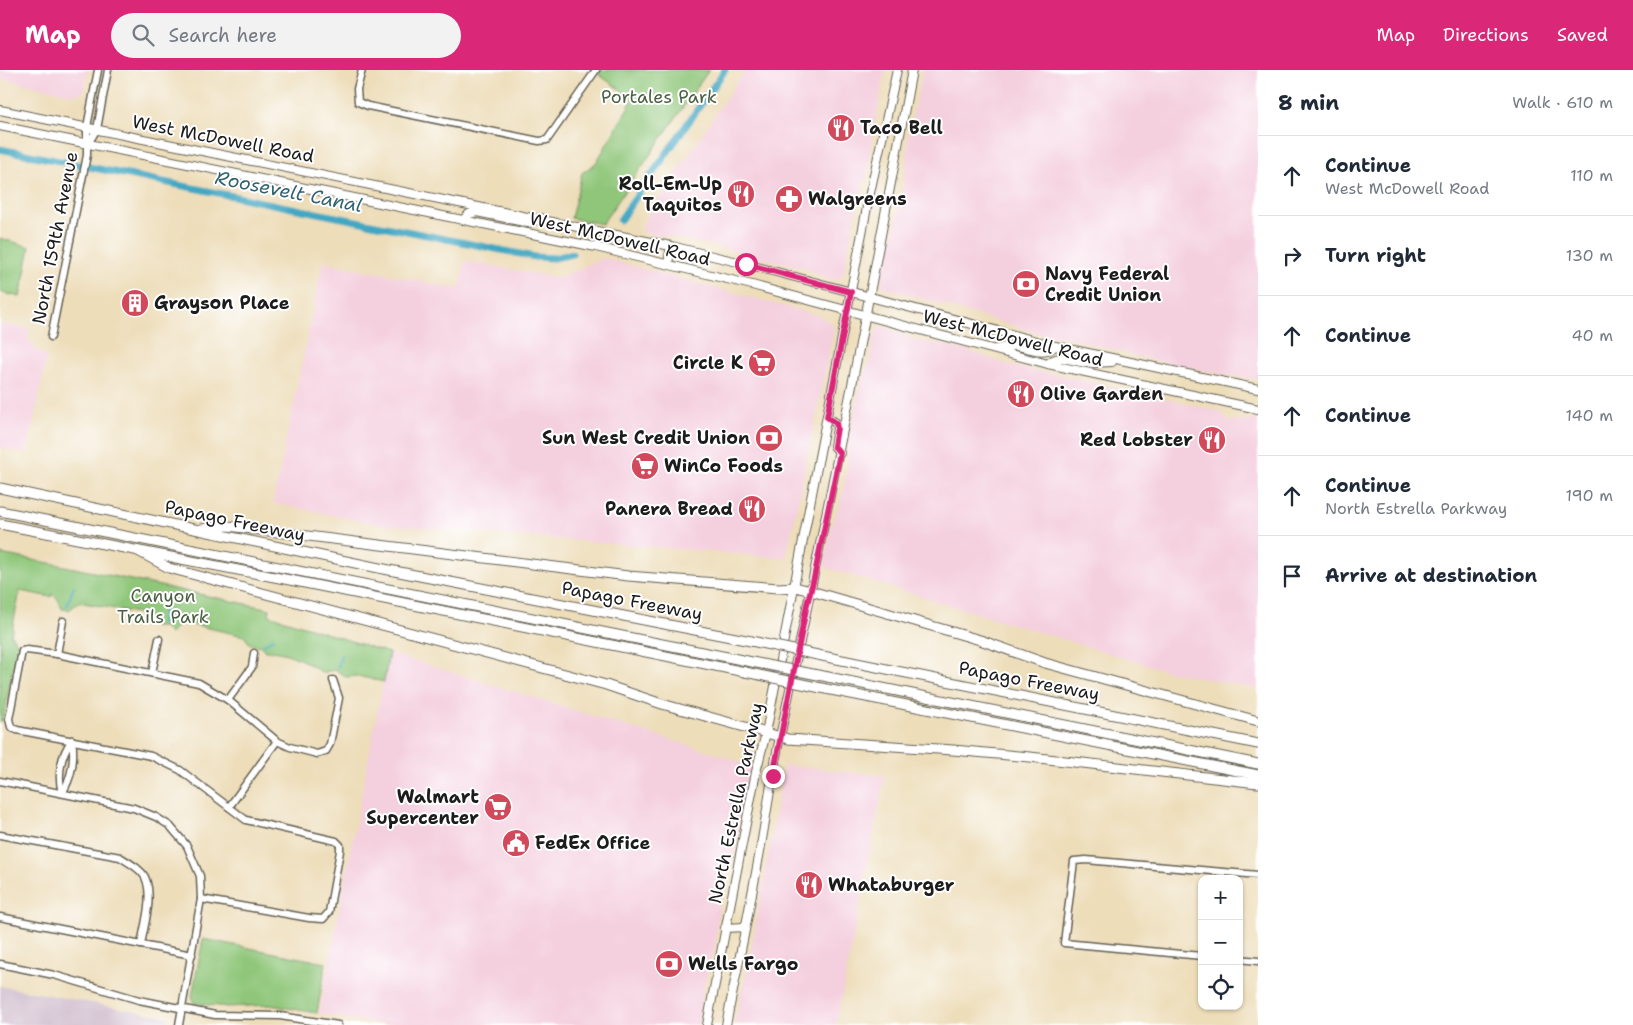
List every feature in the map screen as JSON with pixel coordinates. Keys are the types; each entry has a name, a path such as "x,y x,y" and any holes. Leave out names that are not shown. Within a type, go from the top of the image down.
{"highway":[{"name":"Papago Freeway","path":"0,488 371,566 1258,744"},
{"path":"0,511 1258,764"},
{"path":"0,524 305,583 1258,775"},
{"path":"201,529 228,526 628,576 769,588 795,587 980,640 1045,663 1258,721"},
{"path":"138,551 169,568 606,685 662,704 780,737 953,750 1258,783"}],"main road":[{"name":"North Estrella Parkway","path":"707,1025 761,748 766,733 795,587 851,292 897,70"},
{"name":"North Estrella Parkway","path":"726,1025 780,737 871,297 912,70"},
{"name":"West McDowell Road","path":"0,110 672,246 1055,346 1258,389"},
{"name":"West McDowell Road","path":"0,126 596,247 668,264 1048,364 1258,409"},
{"path":"464,219 470,214 477,212 529,223 541,218"},
{"path":"668,264 672,246"},
{"path":"992,350 1014,346 1044,351 1055,346"},
{"path":"1048,364 1060,358 1089,364 1122,361"},
{"path":"827,417 836,423 834,446 840,453"},
{"path":"725,928 745,927"}],"street":[{"name":"North 159th Avenue","path":"51,337 84,172 88,144 86,127 98,70"},
{"name":"North 159th Avenue","path":"88,144 97,129 108,70"},
{"path":"362,70 357,89 358,102 368,106 539,141 547,140 596,70"},
{"path":"57,654 63,621"},
{"path":"152,673 159,639"},
{"path":"201,899 323,919 329,912 340,845 336,841 246,820 180,770 151,756 17,730 10,727 9,719 22,651 57,654 199,683 228,700 277,741 290,747 317,754 326,751 330,744 339,698 333,680"},
{"path":"228,700 252,668 254,653"},
{"path":"62,792 68,783 74,752 72,740"},
{"path":"229,806 277,741"},
{"path":"0,781 134,808 156,817 170,826 187,846 201,884 201,899 178,1025"},
{"path":"0,834 120,857 136,866 145,876 148,888 148,905 141,945"},
{"path":"1198,956 1064,943 1074,861 1086,860 1258,875"},
{"path":"0,916 192,955"},
{"path":"1243,960 1258,962"},
{"path":"0,964 54,974 139,1000 216,1015 280,1016 338,1025"}],"shaded area":[{"path":"0,70 88,70 83,93 79,92 76,95 0,78"},
{"path":"745,70 886,70 872,136 869,167 856,211 844,272 840,279 829,280 805,268 693,241 640,232 647,217"},
{"path":"923,70 1258,70 1258,379 1231,376 1143,358 1070,338 1044,335 884,287 881,277 893,238 907,164 908,136"},
{"path":"603,258 820,316 831,323 834,329 786,558 377,524 273,503 323,262 459,289 465,261 559,278"},
{"path":"0,323 30,329 28,340 31,341 36,350 47,356 27,454 0,448"},
{"path":"886,327 913,339 967,350 1005,364 1222,412 1227,421 1258,419 1258,689 1171,672 824,567 831,527 841,501 848,465 848,443 859,388 869,362 874,335 879,328"},
{"path":"389,653 729,758 752,768 735,850 725,880 718,914 715,949 707,972 702,997 700,1025 389,1025 319,1014"},
{"path":"784,765 885,776 836,1025 734,1025 750,956"},
{"path":"0,986 169,1017 167,1025 0,1025"}],"green space":[{"name":"Portales Park","path":"601,70 709,70 602,224 571,218 582,173 596,163 633,99 598,74"},
{"path":"0,238 30,247 20,297 0,292"},
{"name":"Canyon Trails Park","path":"0,554 270,609 269,615 389,653 384,682 357,676 346,677 336,670 328,671 324,674 311,665 289,655 281,652 265,651 261,646 250,644 244,636 181,622 170,634 163,627 153,627 142,614 79,602 69,610 62,609 58,599 52,594 51,597 20,591 11,635 21,648 16,654 3,720 0,722"},
{"path":"203,939 326,963 317,1013 270,1005 227,1007 194,1003 192,996"}],"waterway":[{"name":"Roosevelt Canal","path":"620,220 725,70"},
{"name":"Roosevelt Canal","path":"0,149 535,257 554,258 572,254"},
{"path":"67,606 74,586"},
{"path":"161,624 163,611"},
{"path":"263,645 274,638"},
{"path":"338,667 341,655"}],"place":[{"name":"Taco Bell","path":"841,128"},
{"name":"Roll-Em-Up Taquitos","path":"741,194"},
{"name":"Walgreens","path":"789,199"},
{"name":"Navy Federal Credit Union","path":"1026,284"},
{"name":"Grayson Place","path":"135,303"},
{"name":"Circle K","path":"762,363"},
{"name":"Olive Garden","path":"1021,394"},
{"name":"Sun West Credit Union","path":"769,438"},
{"name":"Red Lobster","path":"1212,440"},
{"name":"WinCo Foods","path":"645,466"},
{"name":"Panera Bread","path":"752,509"},
{"name":"Walmart Supercenter","path":"498,807"},
{"name":"FedEx Office","path":"516,843"},
{"name":"Whataburger","path":"809,885"},
{"name":"Wells Fargo","path":"669,964"}],"route":[{"path":"746,264 851,292 827,417 836,423 834,446 840,453 794,666 773,776"}]}
